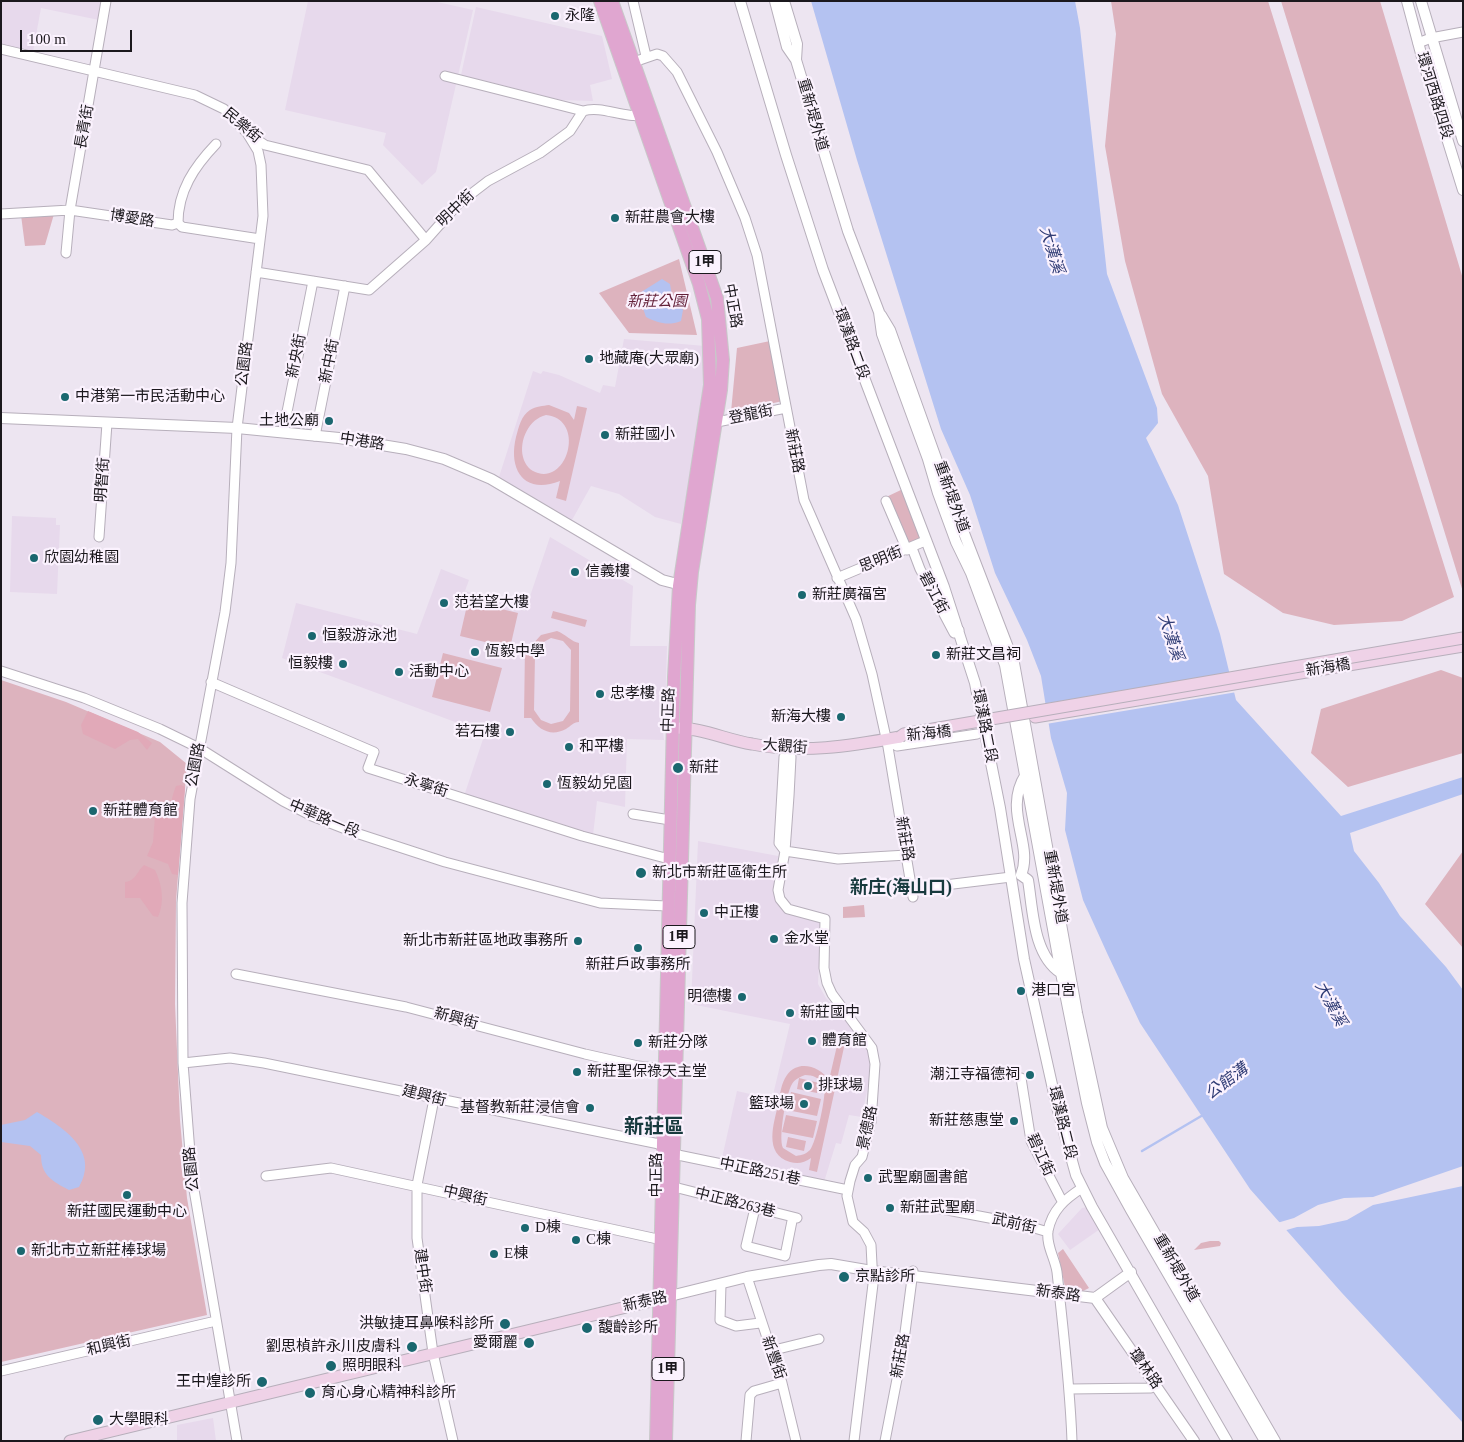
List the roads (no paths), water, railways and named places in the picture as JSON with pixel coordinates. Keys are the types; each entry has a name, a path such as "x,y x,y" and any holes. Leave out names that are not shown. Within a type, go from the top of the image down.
{"main road":[{"name":"中正路","path":"600,1 628,64"},
{"name":"中正路","path":"612,1 628,64 699,284 708,319 710,385 685,586 679,728 668,1149 662,1240 665,1297 666,1441"},
{"name":"中正路","path":"645,114 717,298 723,360 717,422 685,586"},
{"name":"新海橋","path":"900,737 914,732 1463,638"},
{"name":"新海橋","path":"900,737 906,739 1463,646"},
{"name":"中正路","path":"670,1070 668,906 670,820 679,728"},
{"name":"大觀街","path":"679,728 751,744 789,749 820,750 900,737"},
{"name":"中正路","path":"656,1441 674,1187 668,1149"},
{"name":"新泰路","path":"70,1441 665,1297"}],"street":[{"name":"長青街","path":"66,253 70,210 106,1"},
{"path":"628,64 646,56 633,1"},
{"name":"環漢路二段","path":"740,1 823,270 959,630 981,708 1016,876 1024,959 1064,1140 1082,1188 1227,1441"},
{"name":"重新堤外道","path":"775,1 787,47 796,60"},
{"name":"重新堤外道","path":"784,1 796,44 796,60 845,222 879,312 890,330 947,489 1014,663 1077,1013 1102,1128 1123,1178 1275,1441"},
{"name":"環河西路四段","path":"1407,1 1463,190"},
{"name":"環河西路四段","path":"1421,1 1463,140"},
{"path":"1418,43 1431,38 1463,32"},
{"name":"民樂街","path":"1,49 195,95 224,109 247,133 265,145 368,170 426,240"},
{"name":"新莊路","path":"646,56 657,54 664,56 677,72 717,152 745,218 757,255 804,500 856,619 872,674 886,740 913,893 1016,876"},
{"path":"445,76 582,111 592,108 632,117 645,114"},
{"name":"明中街","path":"256,272 369,290 426,240 458,204 482,185 540,154 570,131 582,111"},
{"name":"公園路","path":"237,1441 192,1178 183,1063 182,902 190,799 225,612 230,573 237,428 264,192 262,165 258,151 247,133"},
{"path":"178,223 178,212 186,183 199,162 216,144"},
{"name":"博愛路","path":"1,214 70,210 172,225 178,223 182,227 260,239"},
{"name":"新央街","path":"282,432 313,281"},
{"name":"新中街","path":"315,436 345,286"},
{"name":"重新堤外道","path":"879,312 882,334 928,459 938,493 956,542 971,573 1005,665 1061,973 1091,1123 1105,1163 1265,1441"},
{"name":"登龍街","path":"717,422 786,408"},
{"name":"中港路","path":"1,418 237,428 315,436 406,449 444,459 491,479 662,580 685,586"},
{"name":"明智街","path":"99,538 107,423"},
{"name":"碧江街","path":"886,501 909,549 954,633 959,630"},
{"name":"思明街","path":"837,578 925,541"},
{"name":"中華路一段","path":"1,671 84,698 199,748 284,801 319,819 369,838 462,866 600,903 668,906"},
{"name":"永寧街","path":"211,682 374,752 368,768 582,836 669,859"},
{"name":"大觀街","path":"974,716 894,732 886,740 897,746 977,734"},
{"name":"景德路","path":"789,749 791,757 785,851 778,890 780,899 788,909 825,919 824,968 827,983 832,994 872,1048 875,1073 871,1122 862,1157 855,1165 848,1190 850,1216 871,1245 872,1271 865,1357 854,1441"},
{"path":"1026,774 1021,782 1016,808 1026,865 1016,876 1028,880 1040,949 1055,969 1061,973"},
{"path":"633,814 670,820"},
{"path":"785,851 838,859 907,855"},
{"name":"新興街","path":"236,974 406,1007 585,1054 670,1070"},
{"name":"建興街","path":"183,1063 230,1058 264,1063 387,1087 434,1100 668,1149"},
{"name":"碧江街","path":"1020,1078 1031,1141 1062,1200"},
{"name":"建中街","path":"434,1100 417,1185 417,1238 433,1353 453,1441"},
{"name":"中正路251巷","path":"668,1149 848,1190"},
{"name":"中興街","path":"266,1176 331,1168 417,1185 662,1240"},
{"name":"中正路263巷","path":"674,1187 755,1208 795,1219 785,1256 746,1246 755,1208"},
{"path":"1072,1441 1070,1389 1056,1267 1048,1243 1048,1232 1054,1214 1062,1200 1082,1188"},
{"name":"武前街","path":"921,1205 1022,1224 1048,1232"},
{"name":"新泰路","path":"665,1297 747,1276 831,1264 872,1271 912,1274 1059,1295 1095,1298 1130,1272"},
{"name":"新莊路","path":"885,1441 903,1348 912,1274"},
{"name":"新豐街","path":"747,1276 760,1323 782,1383 796,1441"},
{"path":"721,1284 720,1320 736,1326 760,1323"},
{"name":"瓊林路","path":"1095,1298 1194,1441"},
{"name":"和興街","path":"1,1371 216,1321"},
{"path":"770,1351 819,1338"},
{"path":"746,1441 750,1396 754,1391 782,1383"},
{"path":"1070,1389 1151,1388 1156,1385"}],"water":[{"name":"大漢溪","path":"811,1 1075,1 1080,28 1107,274 1157,408 1158,423 1146,438 1178,505 1220,634 1236,700 1341,816 1463,777 1463,794 1350,833 1354,851 1379,883 1400,916 1446,967 1463,990 1463,1423 1342,1293 1250,1189 1140,1023 1107,953 1083,900 1065,830 1067,793 1051,738 1041,676 1027,640 995,573 970,495 941,429 857,160"},
{"path":"662,279 670,284 672,296 683,310 681,321 663,323 646,317 638,294"},
{"path":"37,1112 68,1133 82,1152 85,1162 84,1174 79,1187 69,1190 57,1184 45,1172 41,1155 30,1146 1,1142 1,1125 25,1120"}],"waterway":[{"name":"公館溝","path":"1142,1151 1203,1115"}],"place":[{"name":"永隆","path":"555,16"},
{"name":"新莊農會大樓","path":"615,218"},
{"name":"地藏庵(大眾廟)","path":"589,359"},
{"name":"中港第一市民活動中心","path":"65,397"},
{"name":"土地公廟","path":"329,421"},
{"name":"新莊國小","path":"605,435"},
{"name":"欣園幼稚園","path":"34,558"},
{"name":"信義樓","path":"575,572"},
{"name":"新莊廣福宮","path":"802,595"},
{"name":"范若望大樓","path":"444,603"},
{"name":"恒毅游泳池","path":"312,636"},
{"name":"恆毅中學","path":"475,652"},
{"name":"新莊文昌祠","path":"936,655"},
{"name":"恒毅樓","path":"343,664"},
{"name":"活動中心","path":"399,672"},
{"name":"忠孝樓","path":"600,694"},
{"name":"新海大樓","path":"841,717"},
{"name":"若石樓","path":"510,732"},
{"name":"和平樓","path":"569,747"},
{"name":"新莊","path":"678,768"},
{"name":"恆毅幼兒園","path":"547,784"},
{"name":"新莊體育館","path":"93,811"},
{"name":"新北市新莊區衛生所","path":"641,873"},
{"name":"中正樓","path":"704,913"},
{"name":"金水堂","path":"774,939"},
{"name":"新北市新莊區地政事務所","path":"578,941"},
{"name":"新莊戶政事務所","path":"638,948"},
{"name":"港口宮","path":"1021,991"},
{"name":"明德樓","path":"742,997"},
{"name":"新莊國中","path":"790,1013"},
{"name":"體育館","path":"812,1041"},
{"name":"新莊分隊","path":"638,1043"},
{"name":"新莊聖保祿天主堂","path":"577,1072"},
{"name":"潮江寺福德祠","path":"1030,1075"},
{"name":"排球場","path":"808,1086"},
{"name":"籃球場","path":"804,1104"},
{"name":"基督教新莊浸信會","path":"590,1108"},
{"name":"新莊慈惠堂","path":"1014,1121"},
{"name":"武聖廟圖書館","path":"868,1178"},
{"name":"新莊國民運動中心","path":"127,1195"},
{"name":"新莊武聖廟","path":"890,1208"},
{"name":"D棟","path":"525,1228"},
{"name":"C棟","path":"576,1240"},
{"name":"新北市立新莊棒球場","path":"21,1251"},
{"name":"E棟","path":"494,1254"},
{"name":"京點診所","path":"844,1277"},
{"name":"洪敏捷耳鼻喉科診所","path":"505,1324"},
{"name":"馥齡診所","path":"587,1328"},
{"name":"愛爾麗","path":"529,1343"},
{"name":"劉思楨許永川皮膚科","path":"412,1347"},
{"name":"照明眼科","path":"331,1366"},
{"name":"王中煌診所","path":"262,1382"},
{"name":"育心身心精神科診所","path":"310,1393"},
{"name":"大學眼科","path":"98,1420"}],"district":[{"name":"新庄(海山口)","path":"901,888"},
{"name":"新莊區","path":"654,1128"}],"park label":[{"name":"新莊公園","path":"657,302"}]}
